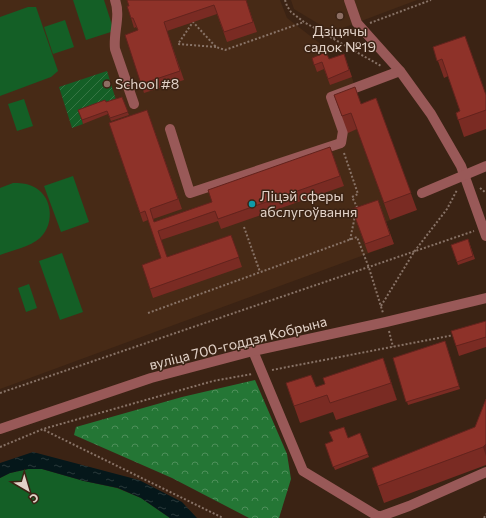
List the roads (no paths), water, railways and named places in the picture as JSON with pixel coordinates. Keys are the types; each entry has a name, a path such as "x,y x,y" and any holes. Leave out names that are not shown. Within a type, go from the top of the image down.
{"street":[{"path":"115,0 118,14 114,42 115,49 134,104"},
{"path":"349,0 357,23 431,114 462,175 485,230"},
{"path":"170,129 190,193 342,143 342,132 331,97 396,72"},
{"path":"422,193 486,166"},
{"name":"вуліца 700-годдзя Кобрына","path":"0,429 151,378 252,351 386,322 486,298"},
{"path":"252,351 303,471 379,517 409,506 486,472"}],"water":[{"path":"33,452 139,480 182,502 197,518 170,518 141,498 118,488 84,481 42,469 28,469 10,473 0,478 0,463"}],"place":[{"name":"Дзіцячы садок №19","path":"340,16"},
{"name":"School #8","path":"107,84"},
{"name":"Ліцэй сферы абслугоўвання","path":"252,204"}]}
